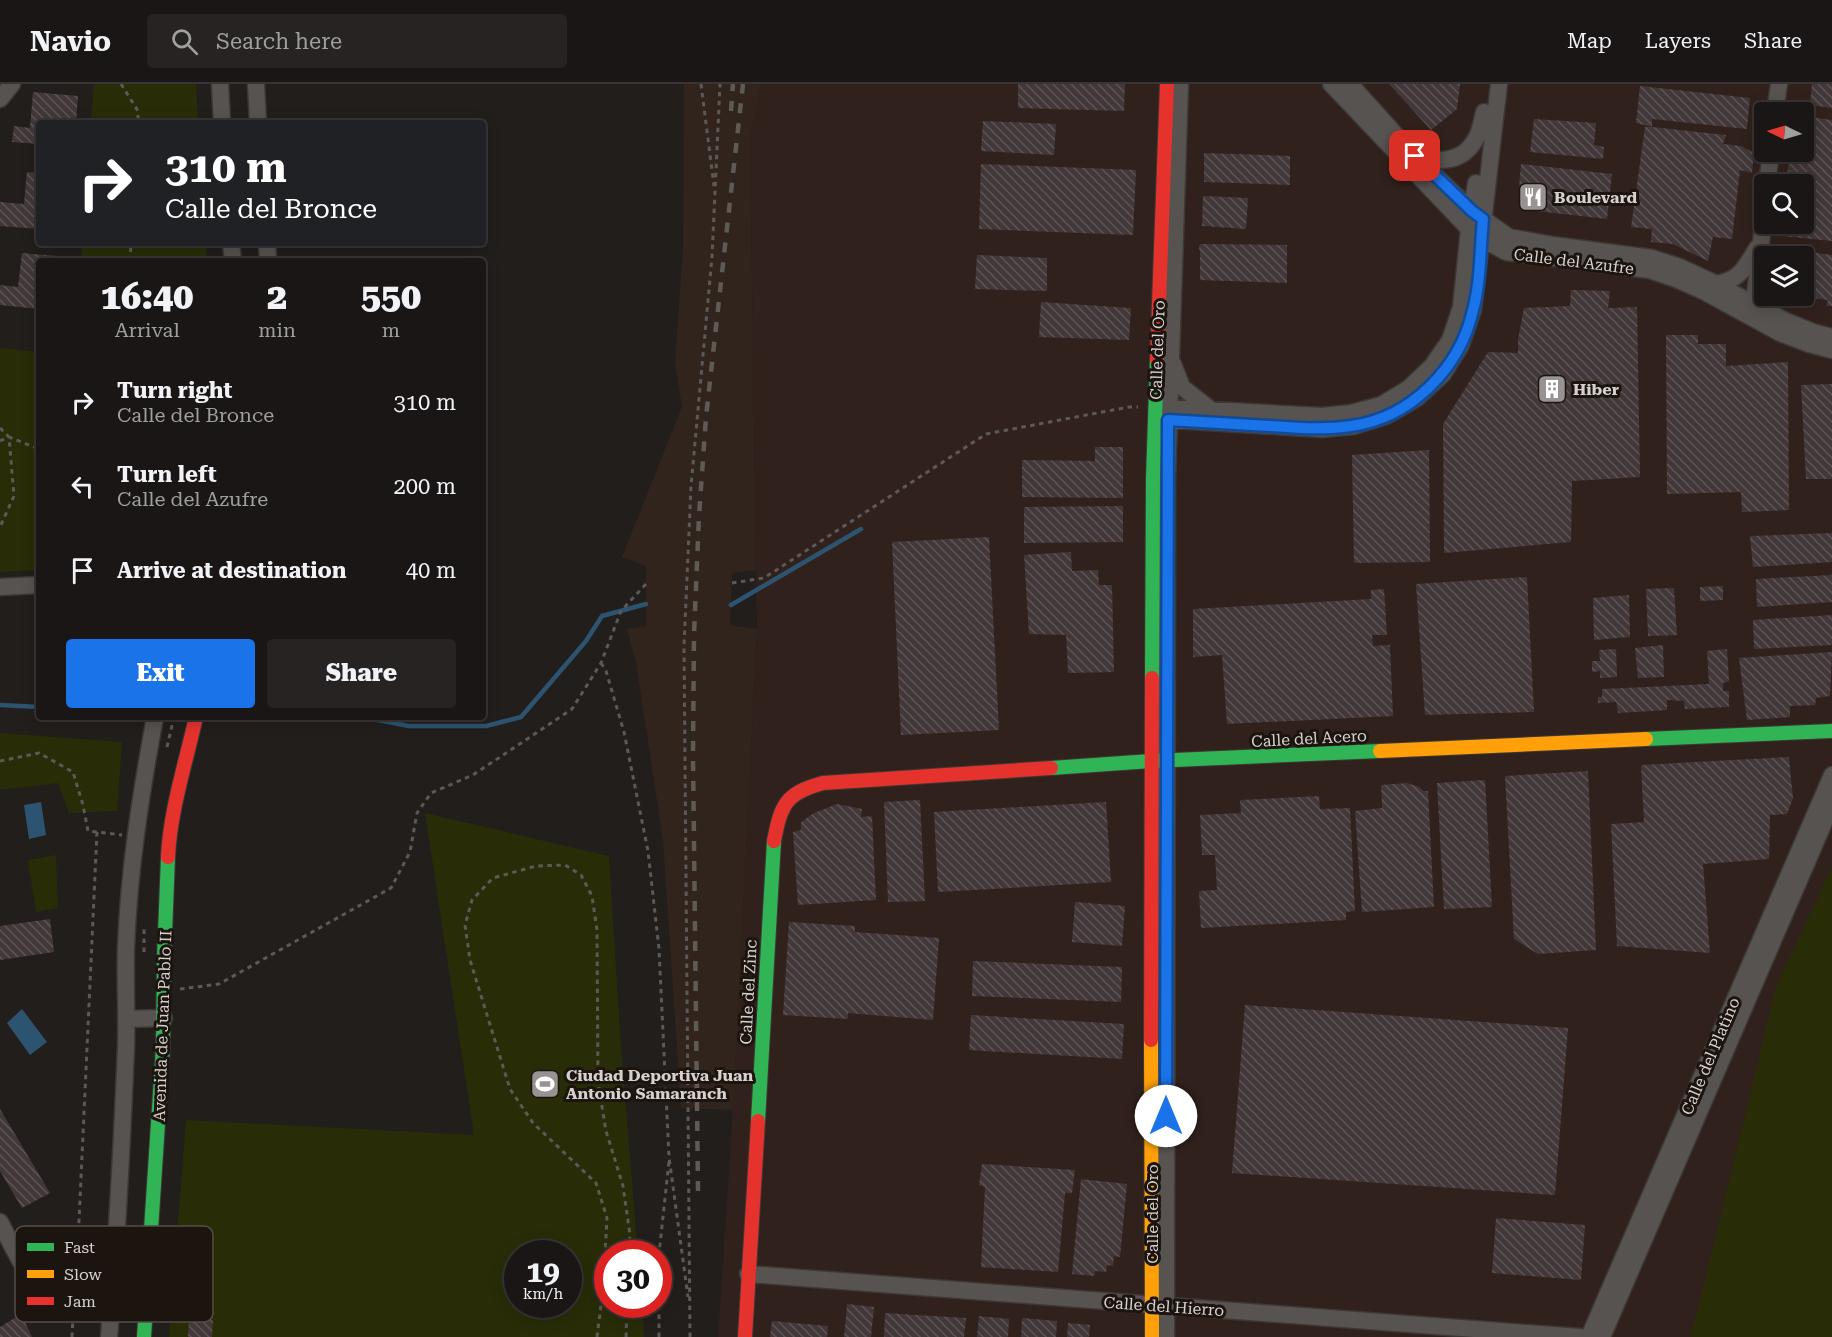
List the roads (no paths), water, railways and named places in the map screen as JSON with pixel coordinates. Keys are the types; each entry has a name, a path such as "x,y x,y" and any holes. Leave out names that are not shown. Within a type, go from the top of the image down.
{"street":[{"path":"0,99 12,84"},
{"path":"220,84 222,120"},
{"path":"256,84 258,120"},
{"name":"Calle del Oro","path":"1152,1337 1159,1305 1161,413 1167,84"},
{"name":"Calle del Oro","path":"1161,413 1170,357 1180,84"},
{"name":"Calle del Azufre","path":"1332,84 1475,234 1506,252 1649,270 1753,311 1832,337"},
{"name":"Calle del Azufre","path":"1350,84 1415,156 1478,215 1509,237 1652,258 1680,267 1716,284 1780,333 1832,350"},
{"path":"1478,215 1487,84"},
{"path":"1161,413 1211,410 1322,416 1351,413 1381,405 1409,388 1432,366 1450,340 1461,308 1499,84"},
{"path":"1776,102 1779,84"},
{"path":"1415,156 1431,161 1461,157 1476,140 1484,112"},
{"path":"1161,413 1322,429 1354,426 1386,416 1417,398 1443,374 1461,345 1473,310 1475,234"},
{"path":"1753,311 1762,234"},
{"path":"1716,284 1727,282 1742,273 1761,242"},
{"path":"1170,357 1182,387 1211,410"},
{"path":"0,587 36,585"},
{"path":"115,1226 126,1018 126,946 135,837 154,720"},
{"name":"Avenida de Juan Pablo II","path":"151,1226 163,1047 169,843 195,720"},
{"name":"Calle del Acero","path":"790,795 805,787 823,783 1159,761 1832,731"},
{"name":"Calle del Platino","path":"1589,1337 1832,775"},
{"name":"Calle del Zinc","path":"745,1337 774,840 779,815 790,795"},
{"name":"Calle del Platino","path":"1602,1337 1832,804"},
{"path":"126,1018 164,1018"},
{"path":"0,1222 15,1251"},
{"name":"Calle del Hierro","path":"748,1274 1580,1337"},
{"name":"Calle del Oro","path":"1159,1305 1166,1337"},
{"path":"109,1337 110,1322"},
{"name":"Avenida de Juan Pablo II","path":"144,1337 145,1322"}],"water":[{"path":"41,802 46,835 29,839 24,805"},
{"path":"22,1009 47,1042 30,1055 7,1023"}],"waterway":[{"path":"731,605 861,529"},
{"path":"378,720 409,726 486,726 521,717 586,641 602,616 646,604"},
{"path":"0,705 36,707"}],"railway":[{"path":"731,111 733,84"},
{"path":"698,1191 693,756 694,635 706,417 743,84"}],"place":[{"name":"Boulevard","path":"1533,197"},
{"name":"Hiber","path":"1552,389"},
{"name":"Ciudad Deportiva Juan Antonio Samaranch","path":"545,1084"}]}
